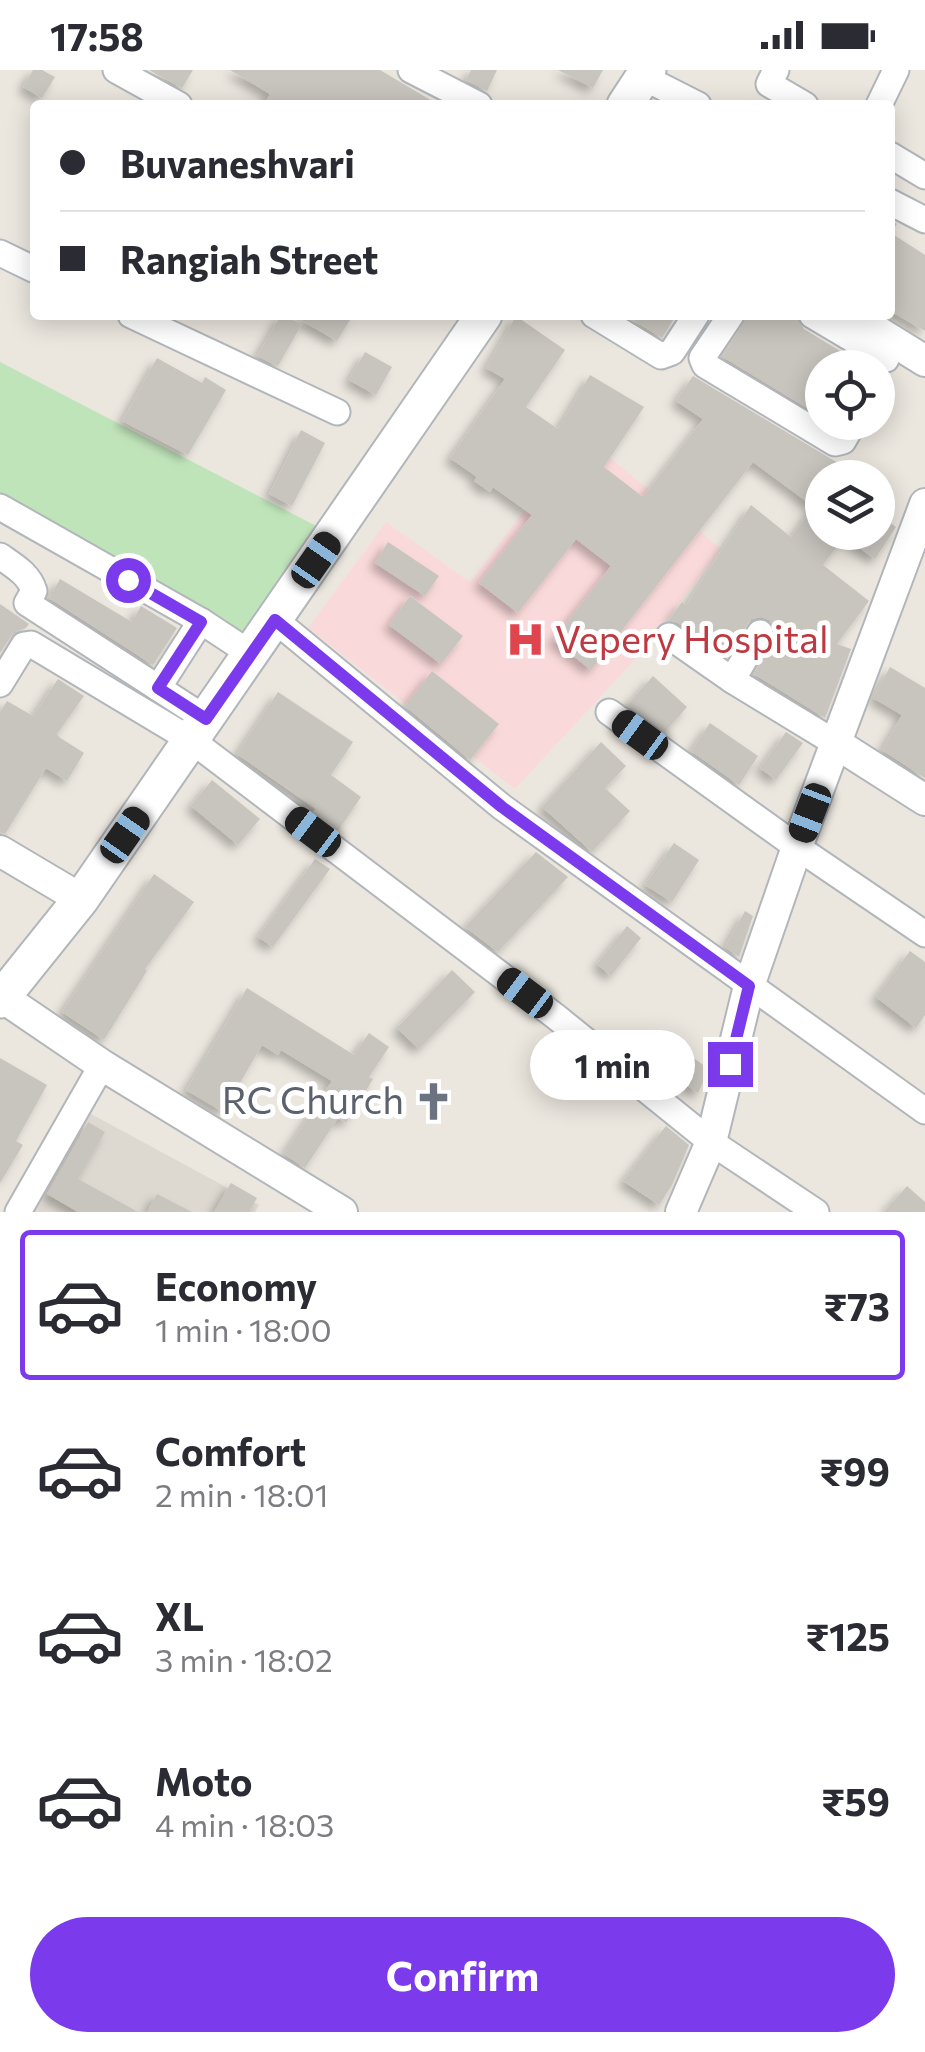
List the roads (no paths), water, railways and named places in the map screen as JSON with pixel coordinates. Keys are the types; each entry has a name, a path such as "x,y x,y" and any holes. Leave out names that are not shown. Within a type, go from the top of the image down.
{"main road":[{"path":"1,999 81,899 481,320"}],"street":[{"path":"116,70 171,100"},
{"path":"411,70 468,100"},
{"path":"776,70 769,84 797,100"},
{"path":"881,100 896,70"},
{"path":"638,84 684,100"},
{"path":"895,158 925,176"},
{"path":"895,205 925,220"},
{"path":"0,253 30,268"},
{"path":"142,320 337,412"},
{"path":"602,320 660,356 672,352 693,320"},
{"path":"727,320 702,358 705,366 805,425"},
{"path":"820,320 871,350"},
{"path":"855,320 879,350"},
{"path":"895,359 925,360"},
{"path":"680,1212 711,1142 749,986 796,847 925,504"},
{"path":"0,508 251,654"},
{"path":"0,556 33,586 27,603 158,688 199,729 711,1142 816,1212"},
{"path":"275,620 502,807 925,1110"},
{"path":"158,688 201,622"},
{"path":"732,680 760,633"},
{"path":"669,636 732,680 925,800"},
{"path":"0,684 24,645 31,644 199,729"},
{"path":"609,712 925,934"},
{"path":"0,852 81,899"},
{"path":"1,999 342,1212"},
{"path":"18,1212 102,1065"}],"place":[{"name":"Vepery Hospital","path":"525,640"},
{"name":"RC Church","path":"434,1101"}]}
